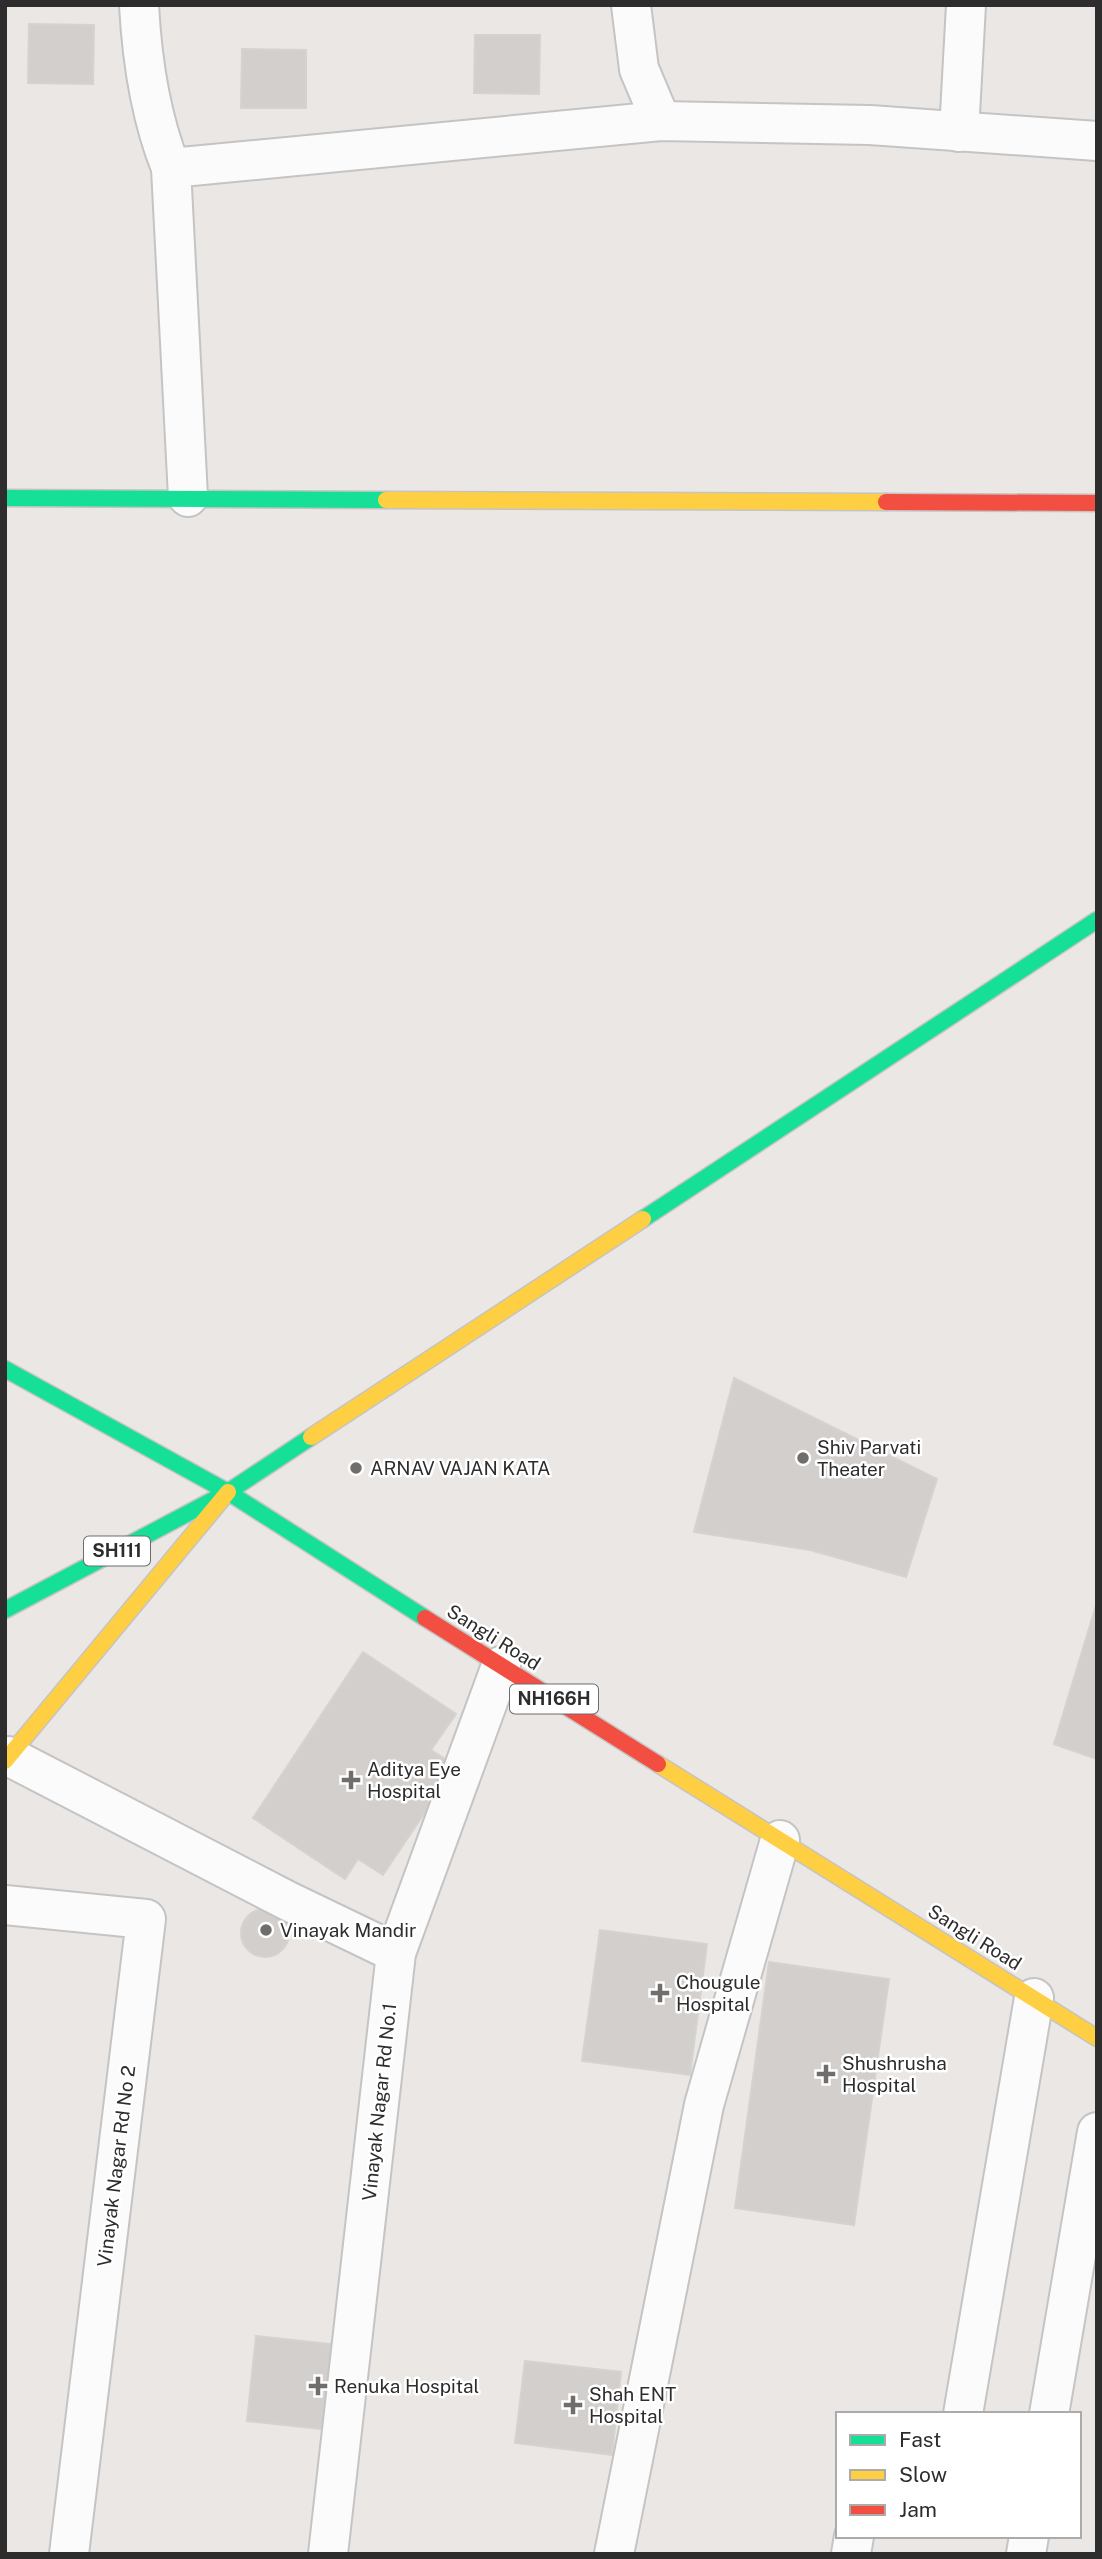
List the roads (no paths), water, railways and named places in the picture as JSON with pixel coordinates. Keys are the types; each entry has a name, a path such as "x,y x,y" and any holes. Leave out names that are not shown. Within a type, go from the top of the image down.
{"main road":[{"path":"5,498 188,496 1097,503"},
{"path":"6,1758 228,1492 1097,920"},
{"name":"Sangli Road","path":"5,1369 228,1492 501,1667 1097,2038"},
{"name":"SH111","path":"5,1611 228,1492"}],"street":[{"path":"139,5 141,45 157,133 171,168 188,496"},
{"path":"631,5 639,69 661,121"},
{"path":"960,132 966,5"},
{"path":"171,168 661,121 870,125 1097,141"},
{"name":"Vinayak Nagar Rd No.1","path":"328,2554 396,1953 501,1667"},
{"path":"6,1758 396,1953"},
{"path":"614,2554 704,2105 780,1840"},
{"name":"Vinayak Nagar Rd No 2","path":"5,1905 146,1919 69,2554"},
{"path":"963,2412 1034,1998"},
{"path":"1049,2412 1097,2132"}],"place":[{"name":"Shiv Parvati Theater","path":"803,1458"},
{"name":"ARNAV VAJAN KATA","path":"356,1468"},
{"name":"Aditya Eye Hospital","path":"351,1780"},
{"name":"Vinayak Mandir","path":"266,1930"},
{"name":"Chougule Hospital","path":"660,1993"},
{"name":"Shushrusha Hospital","path":"826,2074"},
{"name":"Renuka Hospital","path":"318,2386"},
{"name":"Shah ENT Hospital","path":"573,2405"}]}
